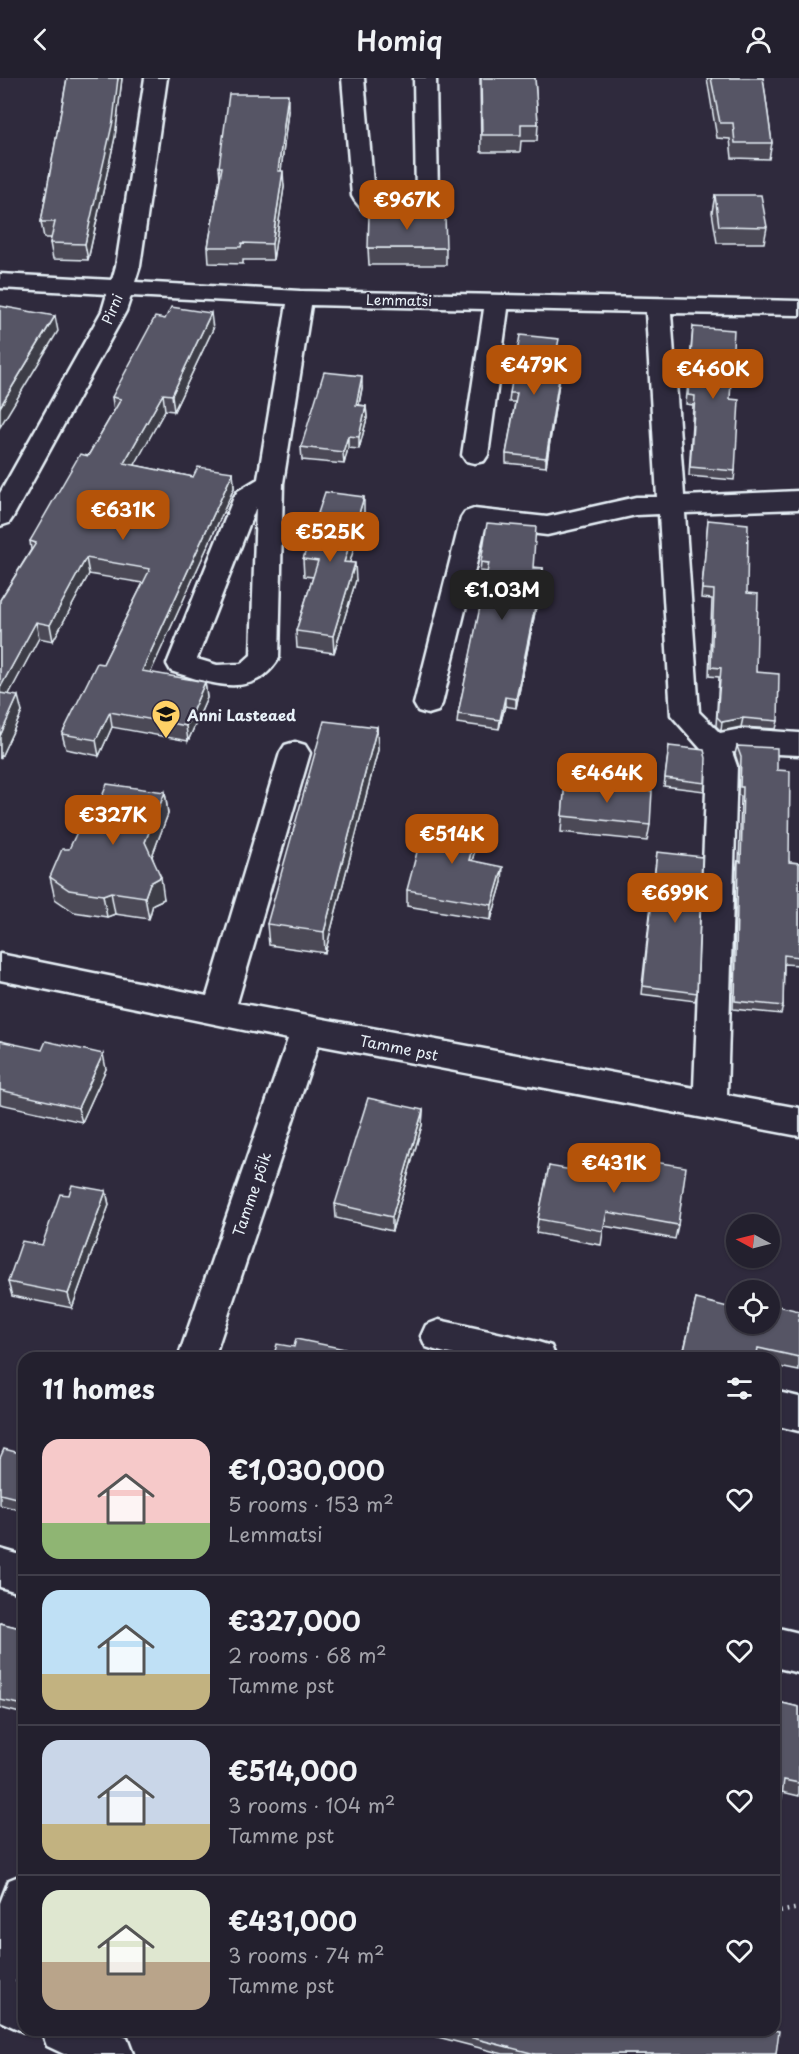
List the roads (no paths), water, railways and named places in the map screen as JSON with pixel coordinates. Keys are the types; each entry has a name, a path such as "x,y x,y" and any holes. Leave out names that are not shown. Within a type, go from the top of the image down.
{"street":[{"name":"Pirni","path":"0,517 114,310 128,266 156,78"},
{"path":"353,78 363,196 374,207 396,210 416,207 427,197 425,78"},
{"name":"Lemmatsi","path":"0,281 300,298 799,308"},
{"path":"270,483 247,497 181,664 217,675 248,674 264,658 270,483 300,298"},
{"path":"475,455 497,302"},
{"path":"658,305 685,715 714,744 722,766 710,1105"},
{"path":"428,704 474,518 547,526 636,506 799,500"},
{"path":"714,744 741,740 799,744"},
{"path":"218,1012 295,753"},
{"name":"Tamme pst","path":"0,968 307,1030 799,1122"},
{"name":"Tamme põik","path":"198,1352 307,1030"},
{"path":"439,1336 511,1352"},
{"path":"780,1409 799,1414"},
{"path":"0,1569 18,1574"},
{"path":"780,1648 799,1653"},
{"path":"0,1967 18,1913"},
{"path":"0,1998 18,2007"},
{"path":"75,2036 111,2054"}],"place":[{"name":"Anni Lasteaed","path":"166,740"}]}
